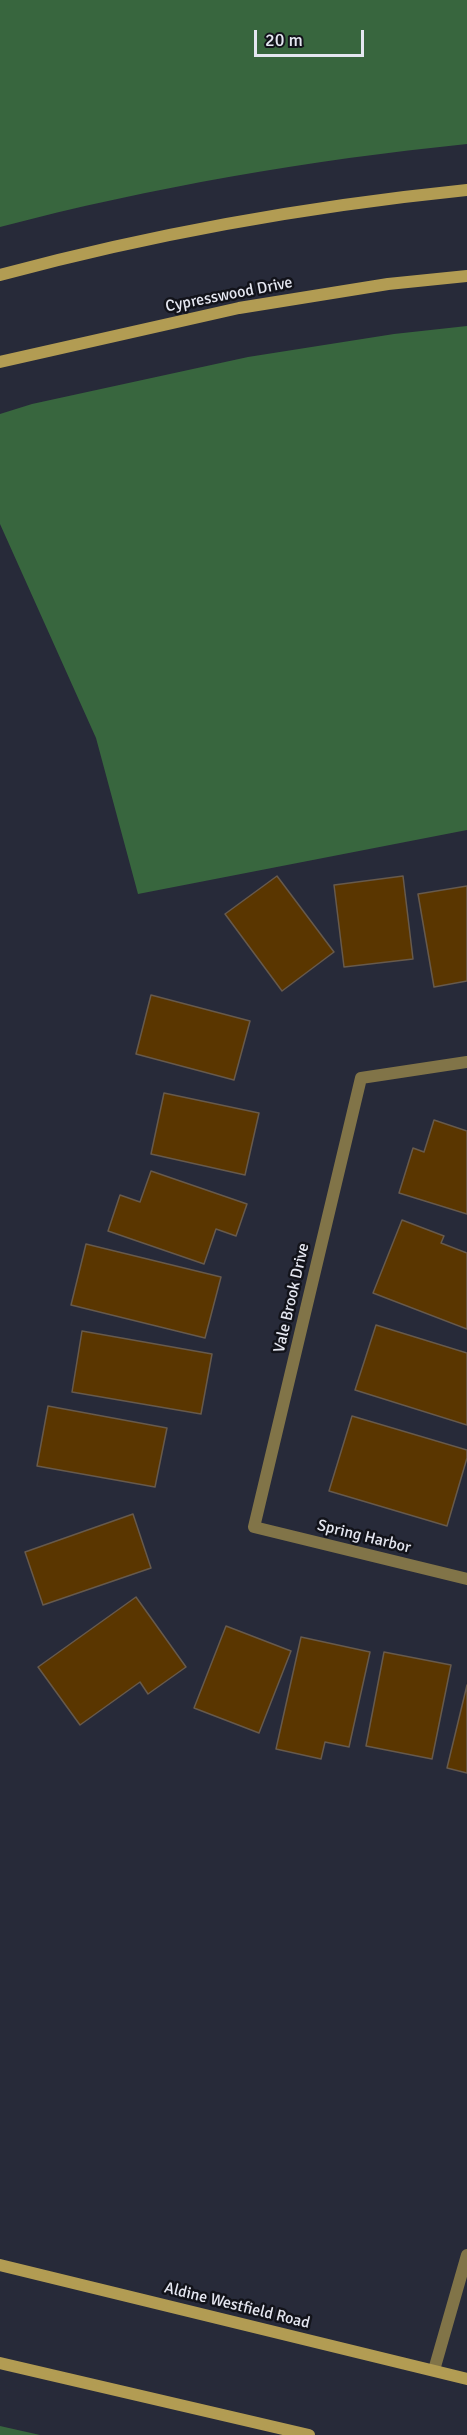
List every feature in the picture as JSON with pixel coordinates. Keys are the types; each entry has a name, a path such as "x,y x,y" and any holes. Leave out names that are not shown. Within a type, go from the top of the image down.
{"main road":[{"path":"0,275 60,259 219,226 407,196 467,190"},
{"name":"Cypresswood Drive","path":"0,362 239,308 388,284 467,276"},
{"name":"Aldine Westfield Road","path":"0,2265 467,2379"},
{"path":"0,2363 309,2435"}],"street":[{"name":"Vale Brook Drive","path":"254,1527 361,1078 467,1062"},
{"name":"Spring Harbor","path":"254,1527 467,1580"},
{"path":"434,2370 467,2255"}],"green space":[{"path":"0,0 467,0 467,144 349,158 232,176 115,199 0,227"},
{"path":"467,326 467,830 138,894 96,738 0,524 0,414 32,404 248,357 394,334"},
{"path":"0,2426 40,2435 0,2435"}],"building":[{"path":"277,876 334,952 282,991 225,914"},
{"path":"403,876 413,959 344,967 334,885"},
{"path":"467,886 467,981 434,987 418,894"},
{"path":"151,995 250,1021 234,1080 136,1054"},
{"path":"164,1093 259,1113 245,1175 151,1154"},
{"path":"434,1120 467,1131 467,1214 399,1193 413,1148 424,1152"},
{"path":"151,1171 247,1204 236,1236 216,1229 204,1264 108,1231 120,1195 140,1202"},
{"path":"402,1220 444,1236 441,1243 467,1253 467,1329 373,1293"},
{"path":"86,1244 221,1277 205,1338 71,1305"},
{"path":"376,1325 467,1353 467,1425 355,1390"},
{"path":"82,1331 212,1354 201,1414 72,1392"},
{"path":"48,1406 167,1428 155,1487 37,1466"},
{"path":"352,1416 467,1450 467,1458 447,1526 329,1491"},
{"path":"133,1514 151,1568 43,1605 25,1552"},
{"path":"136,1597 186,1667 148,1694 140,1682 80,1725 38,1667"},
{"path":"226,1626 291,1651 259,1733 194,1708"},
{"path":"301,1637 370,1652 349,1747 325,1742 321,1759 276,1749"},
{"path":"384,1652 451,1665 432,1759 366,1746"},
{"path":"467,1685 467,1773 447,1768"}]}
